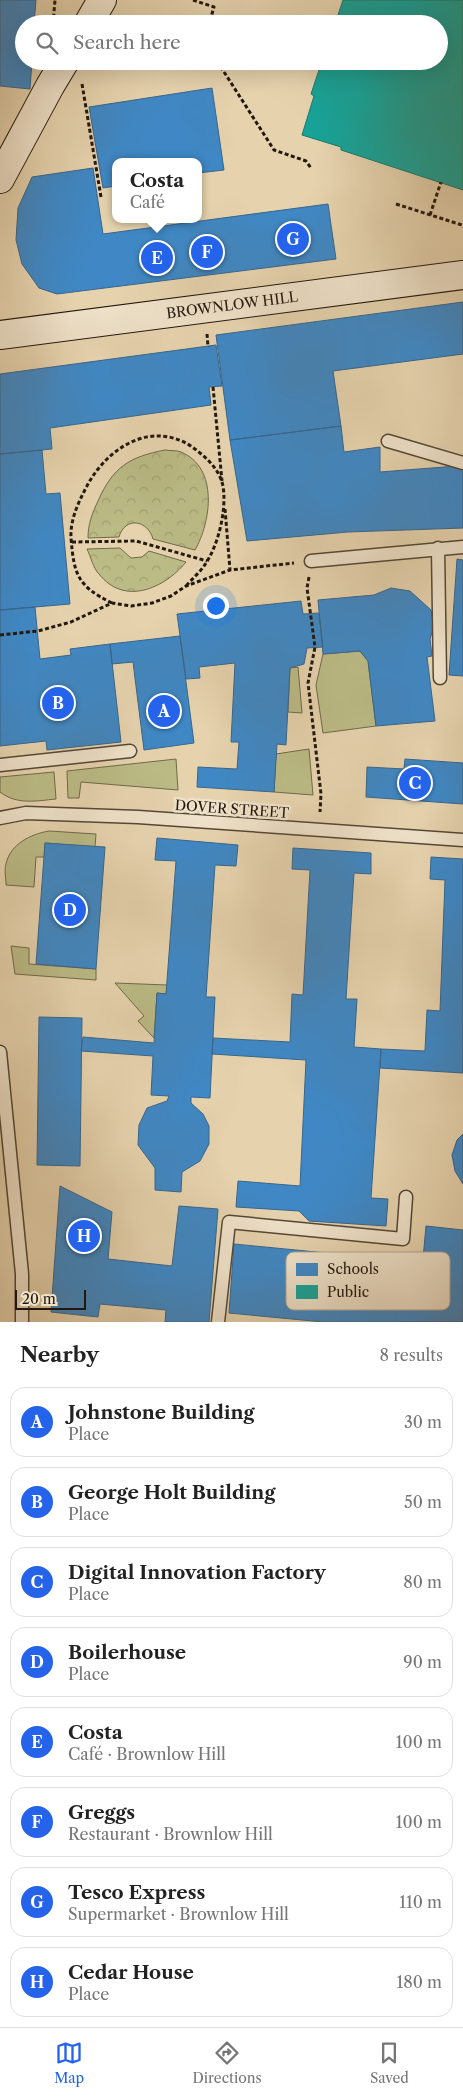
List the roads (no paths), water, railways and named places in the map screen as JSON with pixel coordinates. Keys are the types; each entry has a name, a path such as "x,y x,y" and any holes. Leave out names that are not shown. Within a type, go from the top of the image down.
{"street":[{"path":"93,15 102,0"},
{"path":"0,179 50,86 73,71"},
{"name":"BROWNLOW HILL","path":"0,335 463,274"}],"lane":[{"path":"388,441 463,463"},
{"path":"311,561 463,547"},
{"path":"438,548 440,678"},
{"path":"0,765 130,751"},
{"name":"DOVER STREET","path":"0,818 26,813 138,817 463,840"},
{"path":"0,1052 22,1274 22,1322"},
{"path":"218,1322 229,1222 403,1239 406,1197"}],"place":[{"name":"Tesco Express","path":"293,239"},
{"name":"Greggs","path":"207,252"},
{"name":"Costa","path":"157,258"},
{"name":"George Holt Building","path":"58,703"},
{"name":"Johnstone Building","path":"164,711"},
{"name":"Digital Innovation Factory","path":"415,783"},
{"name":"Boilerhouse","path":"70,910"},
{"name":"Cedar House","path":"84,1236"}]}
